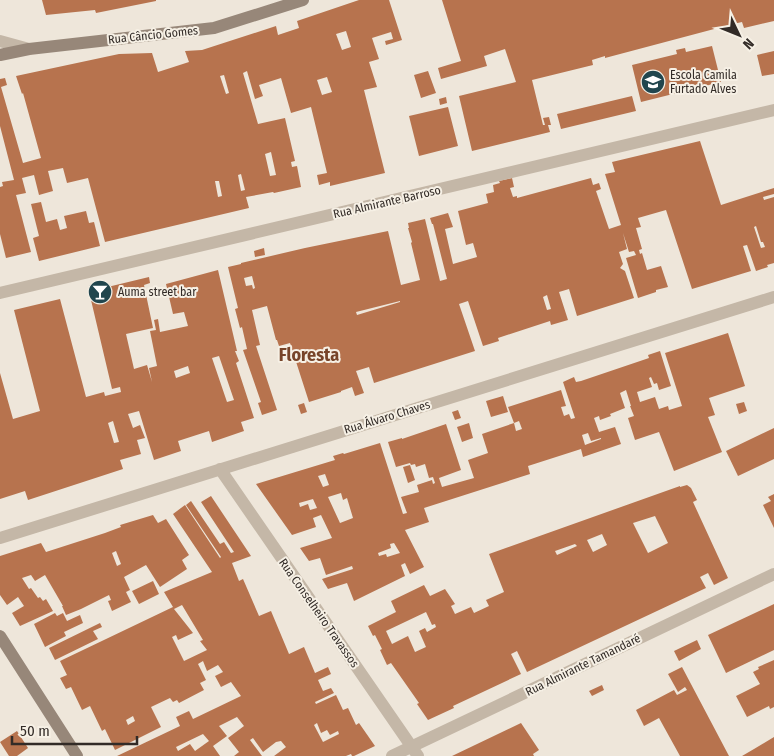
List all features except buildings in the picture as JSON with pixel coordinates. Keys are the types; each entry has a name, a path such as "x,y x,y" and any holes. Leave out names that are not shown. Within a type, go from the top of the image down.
{"street":[{"name":"Rua Câncio Gomes","path":"0,55 29,49 214,28 303,0"},
{"path":"0,41 29,49"},
{"name":"Rua Almirante Barroso","path":"0,293 774,110"},
{"name":"Rua Álvaro Chaves","path":"0,538 774,296"},
{"name":"Rua Conselheiro Travassos","path":"220,469 415,752"},
{"name":"Rua Almirante Tamandaré","path":"392,756 415,752 774,574"},
{"path":"0,636 77,756"}],"place":[{"name":"Escola Camila Furtado Alves","path":"653,82"},
{"name":"Auma street bar","path":"100,292"}],"district":[{"name":"Floresta","path":"309,355"}]}
